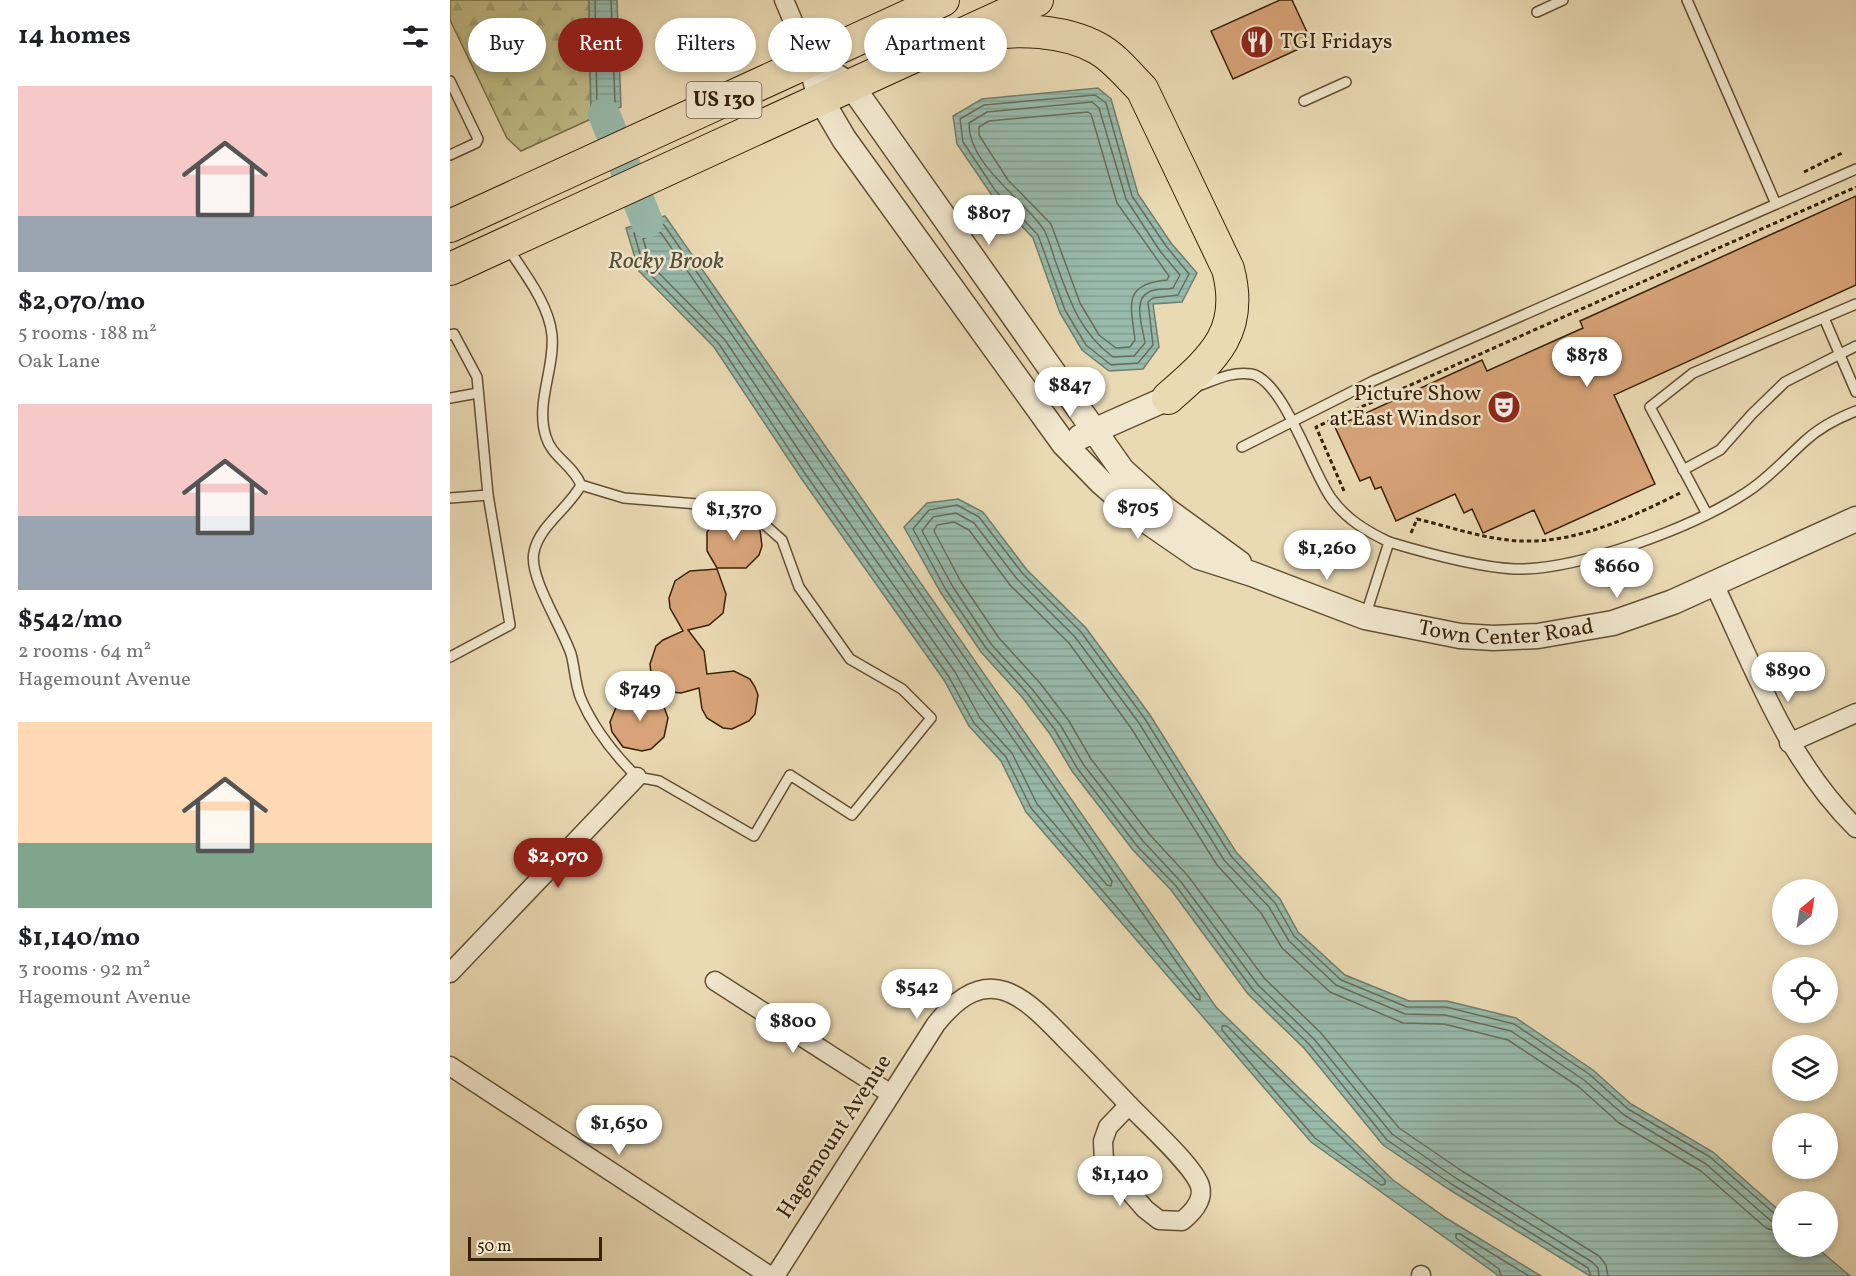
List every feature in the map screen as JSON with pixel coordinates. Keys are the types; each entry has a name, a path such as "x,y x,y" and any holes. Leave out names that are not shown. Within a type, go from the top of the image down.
{"highway":[{"name":"US 130","path":"852,42 943,0"},
{"name":"US 130","path":"998,18 1037,0"},
{"path":"1007,32 1032,31 1075,40 1097,48 1121,67 1142,89 1228,269 1234,292 1234,310 1222,341 1205,365 1168,398"},
{"name":"US 130","path":"450,226 786,72"},
{"name":"US 130","path":"450,268 879,72"}],"street":[{"path":"784,0 792,18"},
{"name":"Town Center Road","path":"813,72 820,98 844,139 1064,444 1101,482 1141,517 1199,557 1252,574 1365,617 1460,636 1538,636 1613,623 1651,611 1856,519"},
{"name":"Town Center Road","path":"829,72 851,85 1092,431 1122,470 1165,509 1252,574"},
{"path":"1064,444 1168,398"},
{"path":"1714,584 1789,743 1809,775 1856,828"},
{"path":"1789,743 1856,713"},
{"path":"450,973 637,777"},
{"path":"716,981 891,1094"},
{"name":"Hagemount Avenue","path":"775,1276 948,1009 958,999 972,992 988,990 1008,992 1031,1004 1129,1105 1196,1178 1200,1197 1196,1206 1182,1221 1159,1220 1145,1209 1104,1161 1103,1141 1108,1127 1129,1105"},
{"path":"450,1066 770,1276"}],"lane":[{"path":"1537,12 1563,0"},
{"path":"1686,0 1776,204"},
{"path":"450,81 478,139 476,143 450,155"},
{"path":"1304,101 1346,82"},
{"path":"1242,447 1373,381 1856,169"},
{"path":"506,244 531,283 548,321 552,336 543,402 546,437 555,454 577,475 581,485"},
{"path":"1707,514 1650,407 1693,373 1856,304"},
{"path":"1824,318 1856,392"},
{"path":"450,335 454,334 477,377 488,495 510,625 450,657"},
{"path":"1683,470 1720,450 1785,382 1856,346"},
{"path":"1168,398 1232,373 1253,374 1272,388 1292,420 1330,498 1355,524 1389,542 1488,565 1535,568 1603,552 1707,514 1747,492 1777,470 1806,440 1827,425 1856,411"},
{"path":"450,398 478,393"},
{"path":"581,485 624,498 746,508 782,540 799,587 850,659 902,689 931,718 852,815 790,775 754,836 659,781 637,777 616,754 581,698 571,654 553,609 535,574 532,560 534,548 542,535 575,496 581,485"},
{"path":"450,498 488,495"},
{"path":"1365,617 1389,542"}],"path":[{"path":"1804,172 1842,153"},
{"path":"1345,493 1316,427 1856,187"},
{"path":"1406,532 1413,533 1417,519 1506,539 1535,541 1576,534 1612,523 1692,488"}],"green space":[{"path":"450,0 589,0 589,18 558,18 558,72 590,72 591,119 521,151 507,138 475,72 546,72 546,18 468,18 468,57 450,20"}],"water":[{"path":"589,0 617,0 618,18 589,18"},
{"path":"590,72 620,72 621,107 591,119"},
{"path":"1098,88 1111,99 1138,194 1171,243 1197,273 1182,302 1153,304 1159,347 1143,369 1109,371 1082,350 1060,313 1033,238 991,194 957,144 953,116 982,99"},
{"name":"Rocky Brook","path":"665,216 1216,1007 1393,1180 1446,1218 1541,1276 1499,1276 1311,1142 1026,812 1001,761 969,726 944,680 801,478 714,347 639,271 626,228"},
{"path":"958,499 983,512 1027,570 1086,628 1150,715 1236,852 1280,899 1298,932 1345,975 1409,1001 1447,1001 1516,1018 1593,1070 1631,1104 1713,1152 1772,1204 1772,1257 1828,1257 1850,1276 1590,1276 1450,1190 1383,1145 1304,1048 1248,994 1171,890 1133,850 1072,771 1050,734 1022,697 981,652 941,593 904,527 927,503"}],"building":[{"path":"1280,0 1292,0 1312,43 1233,79 1211,31"},
{"path":"1856,196 1856,285 1614,395 1655,484 1545,534 1534,510 1483,533 1472,509 1464,513 1455,494 1396,521 1381,487 1375,489 1370,477 1360,481 1335,427 1482,360 1487,371 1583,328 1580,321"},
{"path":"727,513 743,515 760,530 762,546 759,555 746,568 717,568 707,551 707,532 718,517"},
{"path":"717,569 726,594 723,613 709,625 688,630 704,651 707,674 734,671 750,679 755,687 758,695 755,714 749,721 732,729 723,728 707,718 702,709 699,688 681,693 662,691 651,673 650,664 656,646 663,640 683,631 670,608 669,598 675,581 690,571"},
{"path":"659,693 668,718 664,737 651,749 642,751 623,747 612,732 610,722 617,705 632,695"}],"waterway":[{"name":"Rocky Brook","path":"604,114 647,222"}],"place":[{"name":"TGI Fridays","path":"1257,42"},
{"name":"Picture Show at East Windsor","path":"1504,407"}]}
